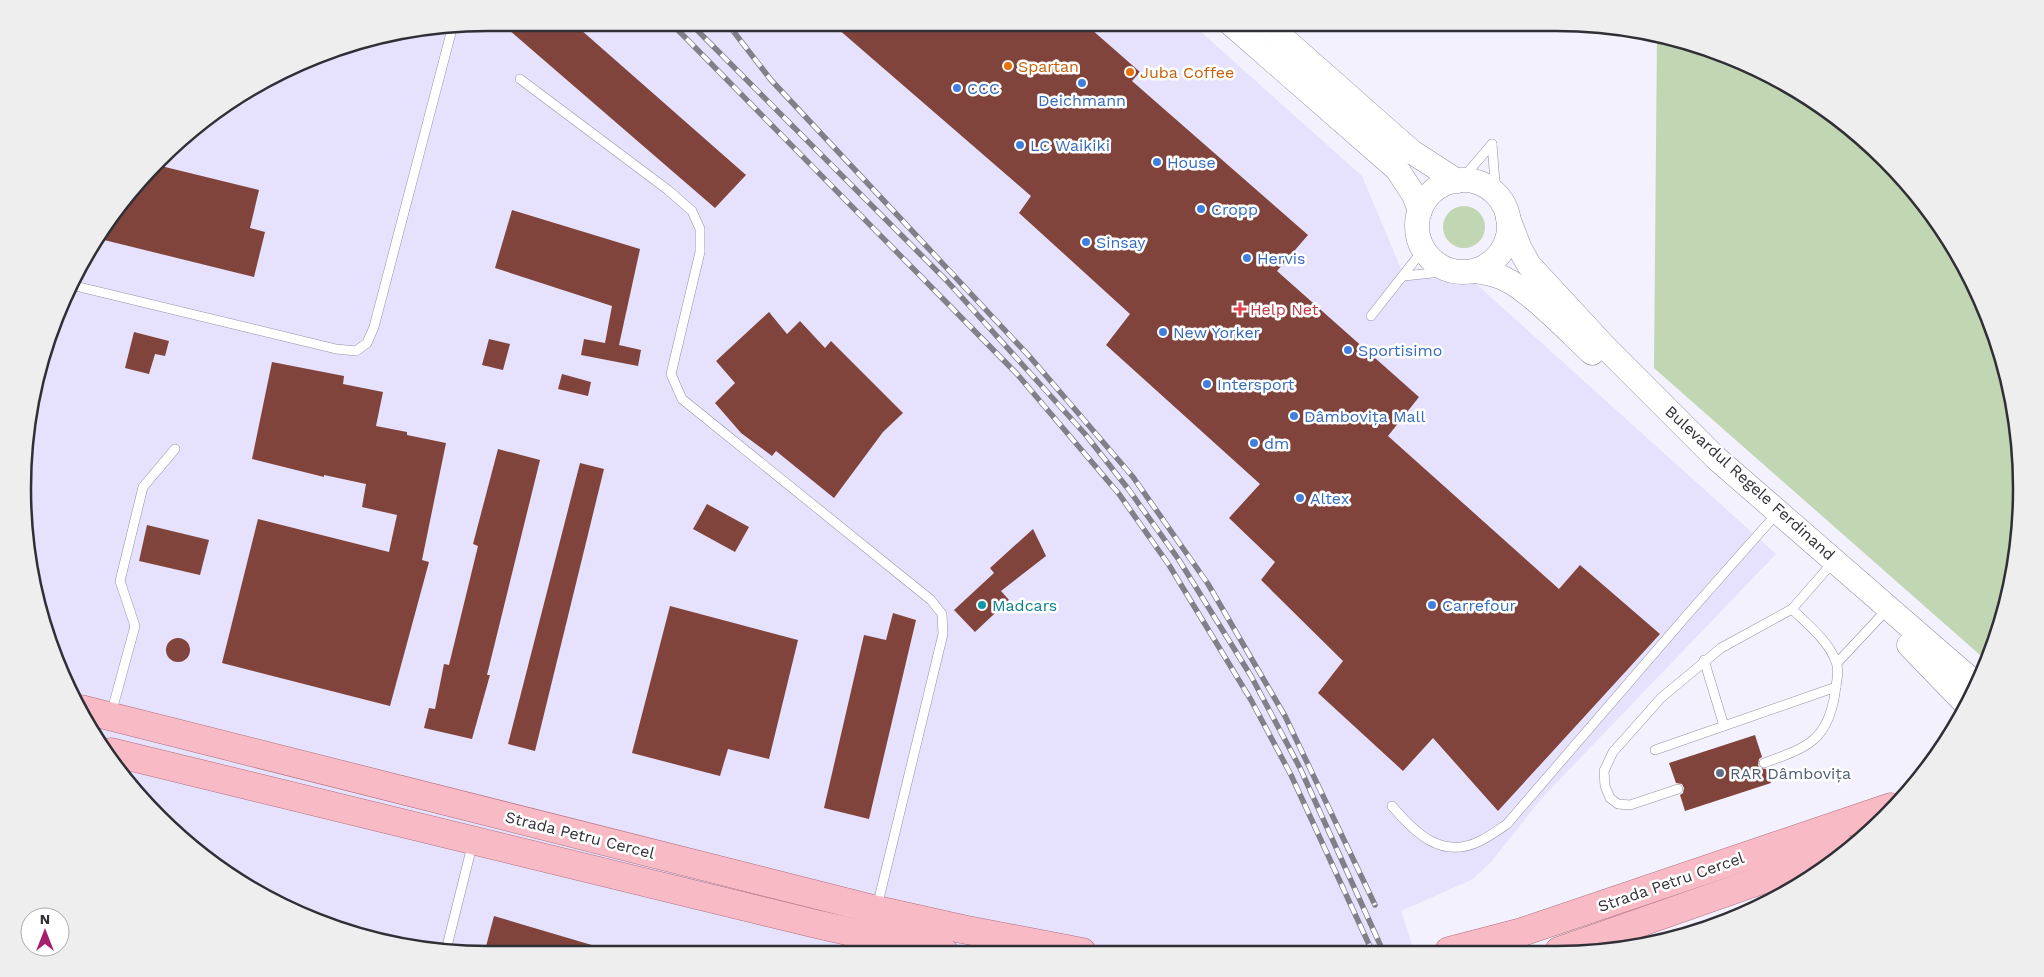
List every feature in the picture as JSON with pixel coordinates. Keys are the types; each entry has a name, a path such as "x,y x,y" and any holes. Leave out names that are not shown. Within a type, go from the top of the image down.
{"main road":[{"path":"1240,31 1397,169 1414,195 1420,211"},
{"path":"1276,31 1417,157 1459,181"},
{"path":"1496,195 1485,186 1471,181 1459,181 1436,188 1426,199 1420,211 1418,231 1424,250 1431,259 1451,271 1475,271 1486,266 1498,256 1505,246 1509,231 1508,218"},
{"name":"Bulevardul Regele Ferdinand","path":"1496,195 1504,205 1520,250 1529,265 1603,345 1716,458 1971,680"},
{"name":"Bulevardul Regele Ferdinand","path":"1475,271 1501,277 1524,292 1880,616 1961,699"},
{"name":"Strada Petru Cercel","path":"90,711 876,910 1051,946"},
{"name":"Strada Petru Cercel","path":"116,753 807,922 915,946"},
{"path":"474,840 481,811"},
{"name":"Strada Petru Cercel","path":"1468,946 1522,932 1880,811"},
{"name":"Strada Petru Cercel","path":"1576,945 1825,858"}],"lane":[{"path":"78,287 336,349 356,351 367,343 374,327 451,33"},
{"path":"520,78 668,190 692,211 700,229 700,252 671,374 682,399 931,600 942,614 943,634 876,910"},
{"path":"1459,181 1492,144 1496,195"},
{"path":"1371,316 1424,250"},
{"path":"1404,276 1451,271"},
{"path":"110,717 135,626 120,581 143,487 175,448"},
{"path":"1392,806 1425,839 1441,846 1459,847 1479,842 1507,824 1772,519"},
{"path":"1678,789 1630,805 1618,804 1610,798 1605,786 1604,771 1613,752 1661,698 1704,660 1721,648 1792,609 1827,569"},
{"path":"1764,763 1810,744 1825,727 1833,710 1837,663 1819,635 1792,609"},
{"path":"1837,663 1880,616"},
{"path":"1704,660 1724,726"},
{"path":"1655,750 1836,687"},
{"path":"447,944 474,840"}],"shaded area":[{"path":"488,31 1200,31 1362,176 1404,276 1474,282 1776,554 1541,799 1491,862 1473,879 1401,911 1412,946 488,946 429,942 399,937 342,921 286,899 234,869 210,851 165,812 145,790 108,743 78,691 56,635 40,578 35,548 32,518 32,459 40,399 47,370 66,314 78,286 108,234 126,210 165,165 210,126 234,108 286,78 342,56 399,40 429,35"}],"green space":[{"path":"1657,43 1702,56 1758,78 1810,108 1834,126 1879,165 1918,210 1936,234 1966,286 1978,314 1997,370 2004,399 2012,459 2012,518 2009,548 1997,607 1981,656 1654,368"},
{"path":"1468,206 1476,209 1482,215 1485,227 1482,239 1476,245 1460,248 1452,245 1446,239 1443,223 1446,215 1452,209"}],"building":[{"path":"510,31 582,31 746,175 715,208"},
{"name":"Dâmbovița Mall","path":"840,31 1093,31 1140,72 1132,81 1308,235 1277,271 1419,397 1388,436 1559,589 1580,565 1660,634 1498,811 1433,738 1403,771 1318,693 1343,661 1261,580 1275,562 1229,518 1260,484 1106,345 1130,314 1019,213 1031,196"},
{"path":"164,167 259,190 250,228 265,232 254,277 104,240 126,210"},
{"path":"512,210 640,249 619,345 641,350 638,366 581,355 584,339 605,343 612,306 495,268"},
{"path":"769,312 787,334 800,321 825,348 831,341 903,413 883,432 834,498 776,451 772,456 741,433 715,403 735,383 716,361"},
{"path":"134,332 169,341 165,356 155,354 149,374 125,368"},
{"path":"489,339 510,344 503,370 482,365"},
{"path":"272,362 344,376 343,384 383,392 376,426 446,443 422,560 429,562 390,706 222,663 258,519 389,552 397,515 362,507 366,484 324,475 324,477 252,459"},
{"path":"562,374 591,382 588,396 558,389"},
{"path":"498,449 540,460 487,675 490,675 472,739 424,728 429,708 435,709 444,664 449,665 478,546 473,544"},
{"path":"580,463 604,469 535,751 508,744"},
{"path":"707,504 749,527 735,552 693,529"},
{"path":"147,525 209,540 200,575 139,561"},
{"path":"1033,529 1046,556 1001,591 1009,600 975,632 954,610 994,573 990,568"},
{"path":"670,606 798,640 769,759 728,749 720,776 632,753"},
{"path":"893,613 916,620 869,819 824,808 864,635 886,640"},
{"path":"178,638 186,642 190,650 186,658 178,662 170,658 166,650 170,642"},
{"name":"RAR Dâmbovița","path":"1755,735 1762,757 1759,759 1758,765 1760,768 1766,769 1771,783 1685,811 1680,795 1683,793 1684,788 1682,784 1676,783 1669,763"},
{"path":"494,916 595,946 488,946 486,946"}],"railway":[{"path":"679,31 1017,374 1119,494 1169,565 1251,700 1291,775 1370,946"},
{"path":"698,31 947,281 1085,434 1129,490 1179,560 1251,676 1300,768 1381,946"},
{"path":"733,31 771,80 1030,357 1133,477 1208,584 1285,716 1375,905"}],"place":[{"name":"Spartan","path":"1008,66"},
{"name":"Juba Coffee","path":"1130,72"},
{"name":"Deichmann","path":"1082,83"},
{"name":"CCC","path":"957,88"},
{"name":"LC Waikiki","path":"1020,145"},
{"name":"House","path":"1157,162"},
{"name":"Cropp","path":"1201,209"},
{"name":"Sinsay","path":"1086,242"},
{"name":"Hervis","path":"1247,258"},
{"name":"Help Net","path":"1240,309"},
{"name":"New Yorker","path":"1163,332"},
{"name":"Sportisimo","path":"1348,350"},
{"name":"Intersport","path":"1207,384"},
{"name":"Dâmbovița Mall","path":"1294,416"},
{"name":"dm","path":"1254,443"},
{"name":"Altex","path":"1300,498"},
{"name":"Madcars","path":"982,605"},
{"name":"Carrefour","path":"1432,605"},
{"name":"RAR Dâmbovița","path":"1720,773"}]}
